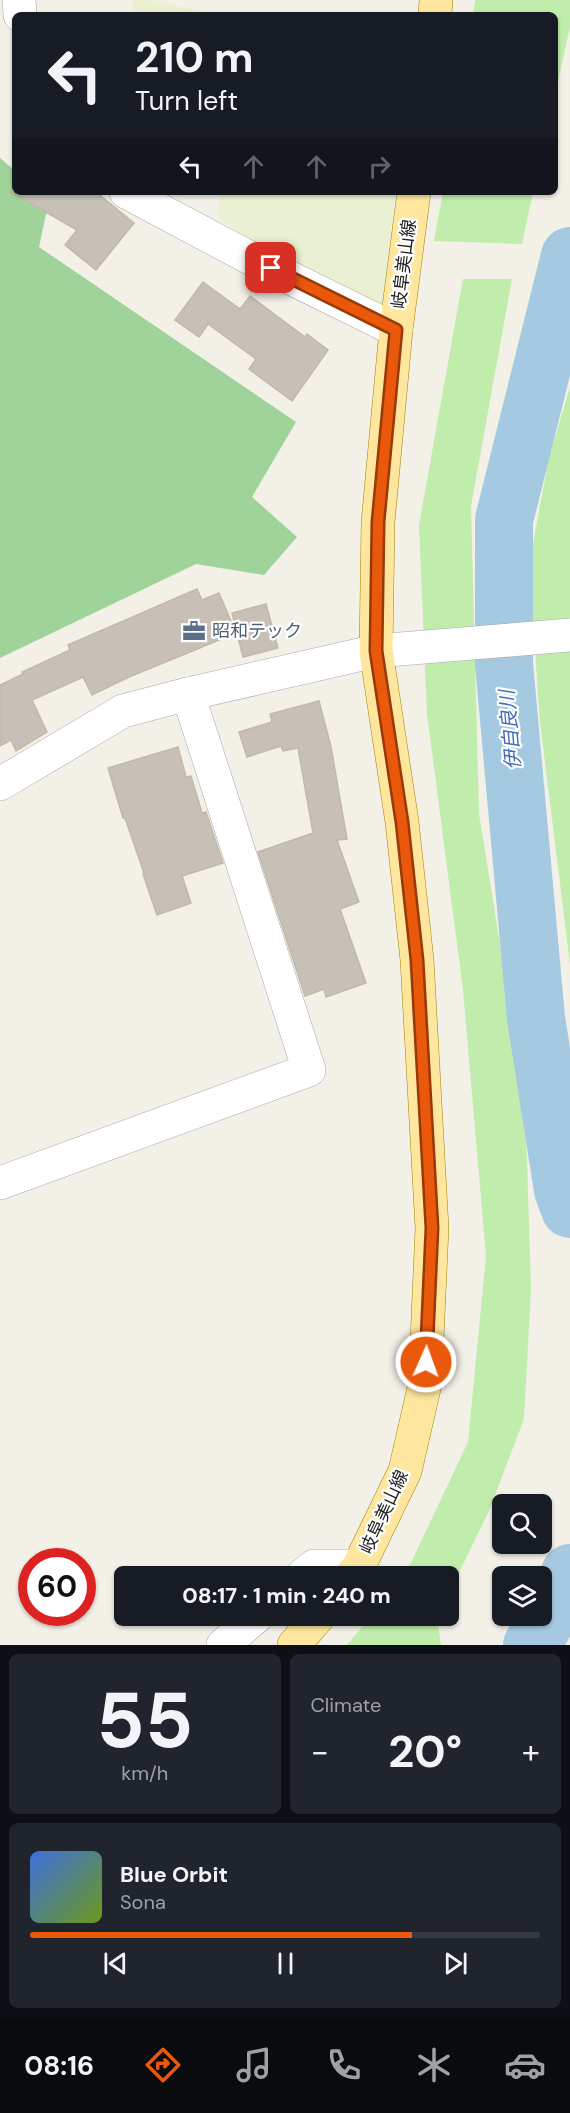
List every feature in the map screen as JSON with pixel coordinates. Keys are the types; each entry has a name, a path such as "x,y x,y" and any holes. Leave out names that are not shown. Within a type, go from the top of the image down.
{"main road":[{"name":"岐阜美山線","path":"358,1566 405,1471 425,1384 432,1228 417,960 402,822 376,651 378,522 396,330 414,195"},
{"path":"294,1645 310,1626"}],"street":[{"path":"132,195 250,258 396,330"},
{"path":"0,784 123,711 188,694 376,651 570,635"},
{"path":"0,1183 309,1070 188,694"},
{"path":"223,1645 245,1626"}],"green space":[{"path":"133,0 151,0 203,12 133,12"},
{"path":"475,0 570,0 570,27 558,81 558,12 473,12"},
{"path":"0,158 12,168 12,195 28,195 49,200 39,247 296,422 252,497 297,537 264,575 196,564 0,658"},
{"path":"220,195 395,195 382,309 246,239 218,216"},
{"path":"442,195 532,195 522,244 434,241"},
{"path":"463,279 512,279 471,506 479,814 525,1098 531,1289 524,1419 495,1494 492,1494 489,1511 459,1572 459,1566 409,1566 468,1442 486,1256 463,990 427,714 419,525"},
{"path":"570,387 570,964 540,722 529,564 549,458"},
{"path":"363,1626 438,1626 441,1645 347,1645"}],"building":[{"path":"16,195 100,195 134,223 96,270 65,245 77,230"},
{"path":"203,282 240,309 250,296 305,337 307,334 328,350 292,401 249,369 256,359 208,324 199,337 175,320"},
{"path":"197,589 202,600 219,593 236,633 129,677 92,695 83,677 32,700 47,732 16,751 11,740 0,746 0,685 70,650 68,645"},
{"path":"266,604 278,648 243,657 232,613"},
{"path":"319,701 331,747 347,839 337,840 359,902 340,909 366,983 326,997 324,989 305,996 258,852 313,833 298,748 283,751 281,746 247,757 239,732 272,722 270,714"},
{"path":"178,747 186,777 191,776 202,813 206,812 223,863 182,876 191,903 157,915 108,768"}],"waterway":[{"name":"伊自良川","path":"570,256 504,520 504,664 536,1018 563,1190 570,1209"},
{"name":"伊自良川","path":"532,1645 570,1573"}],"place":[{"name":"昭和テック","path":"194,631"}],"route":[{"path":"271,268 396,330 378,522 376,651 402,822 417,960 432,1228 426,1362"}]}
